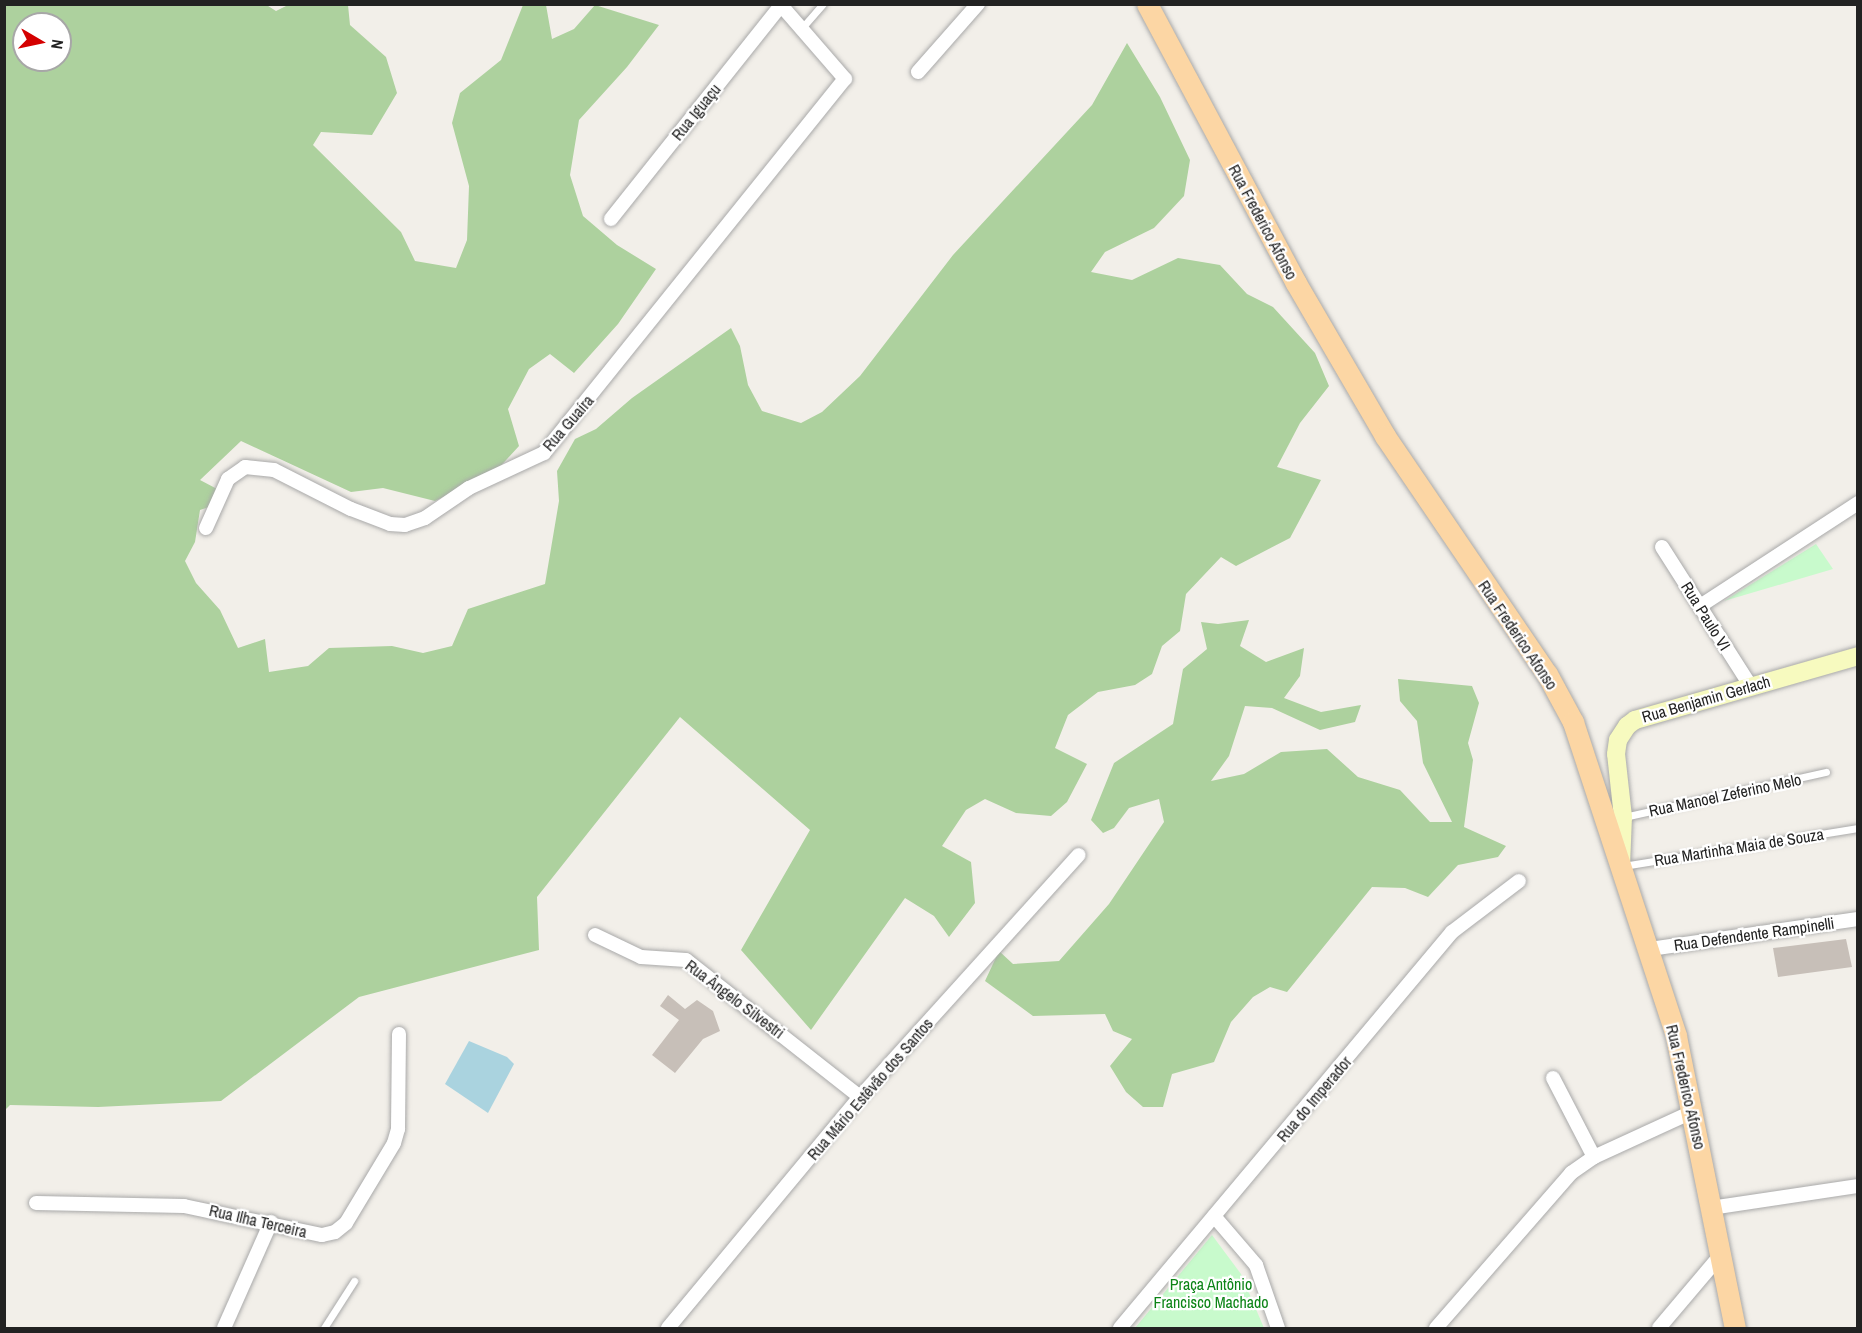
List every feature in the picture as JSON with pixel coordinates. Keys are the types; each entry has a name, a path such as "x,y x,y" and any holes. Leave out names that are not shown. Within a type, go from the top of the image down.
{"main road":[{"name":"Rua Frederico Afonso","path":"1147,4 1296,283 1385,436 1562,700 1587,759 1650,949 1694,1111 1719,1257 1735,1329"},
{"name":"Rua Benjamin Gerlach","path":"1621,866 1623,817 1616,754 1618,740 1627,726 1635,720 1857,656"}],"street":[{"path":"918,72 978,4"},
{"path":"781,5 801,29"},
{"name":"Rua Iguaçu","path":"610,219 781,5"},
{"name":"Rua Guaíra","path":"206,528 228,479 244,467 274,470 351,509 390,524 405,525 424,518 479,483 544,453 845,79 801,29"},
{"path":"1700,606 1857,503"},
{"name":"Rua Paulo VI","path":"1662,547 1750,685"},
{"name":"Rua Mário Estêvão dos Santos","path":"668,1329 860,1097 1079,855"},
{"name":"Rua do Imperador","path":"1120,1329 1452,932 1519,881"},
{"name":"Rua Defendente Rampinelli","path":"1650,949 1857,919"},
{"name":"Rua Ângelo Silvestri","path":"595,935 641,957 686,960 860,1097"},
{"name":"Rua Ilha Terceira","path":"36,1203 144,1202 271,1222 322,1235 335,1232 346,1223 394,1143 398,1129 399,1034"},
{"path":"1553,1078 1594,1157"},
{"path":"1436,1329 1571,1173 1594,1157 1694,1111"},
{"path":"1711,1208 1857,1186"},
{"path":"1214,1216 1256,1265 1278,1329"},
{"path":"224,1329 271,1222"},
{"path":"1659,1329 1719,1257"}],"lane":[{"path":"801,29 823,4"},
{"name":"Rua Manoel Zeferino Melo","path":"1623,817 1826,772"},
{"name":"Rua Martinha Maia de Souza","path":"1621,866 1857,828"},
{"path":"324,1329 354,1281"}],"green space":[{"path":"265,4 276,11 288,5 348,5 350,25 386,57 397,93 372,135 321,132 313,145 401,232 415,261 456,268 467,240 469,186 452,123 460,93 501,60 523,5 546,5 552,39 574,29 595,5 659,25 627,67 579,120 570,175 583,216 617,245 656,269 618,324 574,373 550,354 529,369 508,409 519,446 496,471 435,501 383,488 351,492 241,441 200,480 219,490 212,506 200,510 195,542 185,561 196,583 220,610 238,648 265,639 269,672 308,666 329,648 392,646 423,653 452,646 468,609 545,584 559,501 557,471 575,439 596,429 632,398 731,328 740,346 748,385 762,411 801,423 822,412 860,376 953,255 1092,105 1127,43 1160,97 1190,160 1184,196 1154,228 1105,252 1091,272 1132,280 1178,258 1220,265 1247,294 1273,307 1315,353 1329,386 1300,423 1277,467 1321,480 1290,538 1236,566 1221,557 1186,594 1180,631 1162,646 1152,674 1135,685 1098,692 1068,715 1055,748 1087,764 1067,802 1051,816 1016,813 985,799 966,810 942,846 971,862 975,903 949,937 934,916 905,898 811,1030 741,950 810,830 680,717 537,897 539,950 359,997 221,1101 98,1107 10,1105 5,1110 5,5"},
{"path":"1816,544 1833,569 1724,601"},
{"path":"1249,620 1240,646 1266,662 1304,648 1300,676 1284,698 1321,712 1361,705 1355,722 1320,730 1272,708 1245,706 1229,756 1211,781 1244,774 1281,752 1327,749 1358,777 1400,790 1430,822 1452,822 1423,763 1417,721 1400,701 1398,679 1472,686 1479,703 1468,743 1473,760 1464,827 1506,846 1498,857 1458,865 1428,897 1405,888 1372,887 1287,992 1270,987 1253,997 1231,1022 1214,1062 1172,1074 1163,1107 1143,1107 1126,1092 1110,1066 1132,1039 1113,1031 1105,1014 1033,1016 985,981 999,951 1013,964 1059,961 1109,904 1164,822 1159,799 1129,808 1114,828 1103,833 1091,820 1114,763 1173,724 1183,669 1207,649 1201,622 1218,624"},
{"name":"Praça Antônio Francisco Machado","path":"1212,1235 1241,1274 1264,1328 1135,1328"}],"water":[{"path":"469,1041 507,1057 514,1064 488,1113 445,1084"}],"building":[{"path":"1846,939 1852,967 1778,977 1773,948"},
{"path":"668,995 685,1009 697,1000 713,1011 720,1031 703,1039 675,1073 652,1055 679,1020 660,1006"}]}
